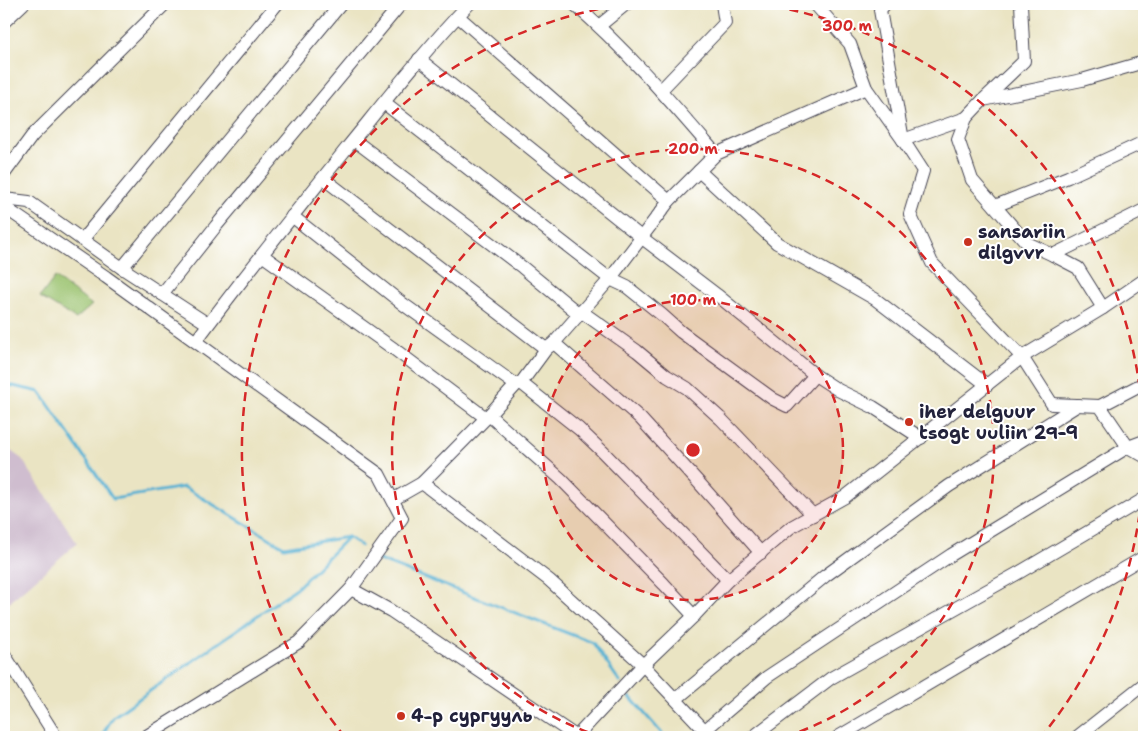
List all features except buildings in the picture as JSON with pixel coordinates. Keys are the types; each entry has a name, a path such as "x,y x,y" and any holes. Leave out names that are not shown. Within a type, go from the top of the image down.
{"street":[{"path":"4,22 22,4"},
{"path":"4,174 32,136 165,4"},
{"path":"82,240 277,4"},
{"path":"122,268 341,4"},
{"path":"162,294 216,226 401,4"},
{"path":"196,341 292,216 420,59 469,4"},
{"path":"574,4 599,26 661,90 716,154"},
{"path":"599,26 626,4"},
{"path":"661,90 725,23 722,4"},
{"path":"815,4 850,44 866,88 922,171 910,214 932,263 1022,357 1052,404 1100,406 1144,383"},
{"path":"885,4 880,10 902,140"},
{"path":"1021,4 1024,61 966,118 958,139 972,180 994,206 1027,243 1078,268 1103,308"},
{"path":"459,17 669,201"},
{"path":"420,59 641,237 702,282 815,375 838,390 873,407 921,438"},
{"path":"983,100 1082,80 1144,62"},
{"path":"394,499 422,483 519,384 610,279 669,201 716,154 866,88"},
{"path":"384,103 610,279 627,287 681,332 773,400 787,406 815,375"},
{"path":"902,140 966,118"},
{"path":"354,140 580,313 637,351 667,376 687,388 721,419 813,515"},
{"path":"994,206 1068,177 1144,142"},
{"path":"698,171 776,243 875,299 987,385"},
{"path":"323,178 550,346 640,418 761,553"},
{"path":"4,199 29,202 122,268 208,324"},
{"path":"4,207 196,341 379,474 394,499 402,518 351,589 299,642 145,737"},
{"path":"1053,255 1144,210"},
{"path":"292,216 403,304 519,384 579,429 602,450 728,580"},
{"path":"262,255 488,416 560,479 694,616"},
{"path":"351,589 391,611 576,737 643,665 728,580 791,527 845,497 1022,357 1103,308 1144,280"},
{"path":"676,699 833,570 949,486 1078,405"},
{"path":"1100,406 1128,447 1144,456"},
{"path":"422,483 549,580 643,665 707,734 767,677 951,555 1128,447 1144,441"},
{"path":"752,737 831,678 1020,572 1144,499"},
{"path":"838,737 1144,557"},
{"path":"4,654 56,737"},
{"path":"1077,737 1144,684"},
{"path":"153,737 162,727"}],"shaded area":[{"path":"4,446 22,459 77,543 6,605 4,600"}],"green space":[{"path":"55,277 92,305 76,319 40,297"}],"waterway":[{"path":"4,384 40,392 113,499 184,487 284,547 348,537"},
{"path":"101,737 113,717 298,587 348,537 361,546"},
{"path":"379,560 593,643 620,682"},
{"path":"630,697 665,737"}],"place":[{"name":"sansariin dilgvvr","path":"968,242"},
{"name":"iher delguur tsogt uuliin 29-9","path":"909,422"},
{"name":"4-р сургууль","path":"401,716"}]}
